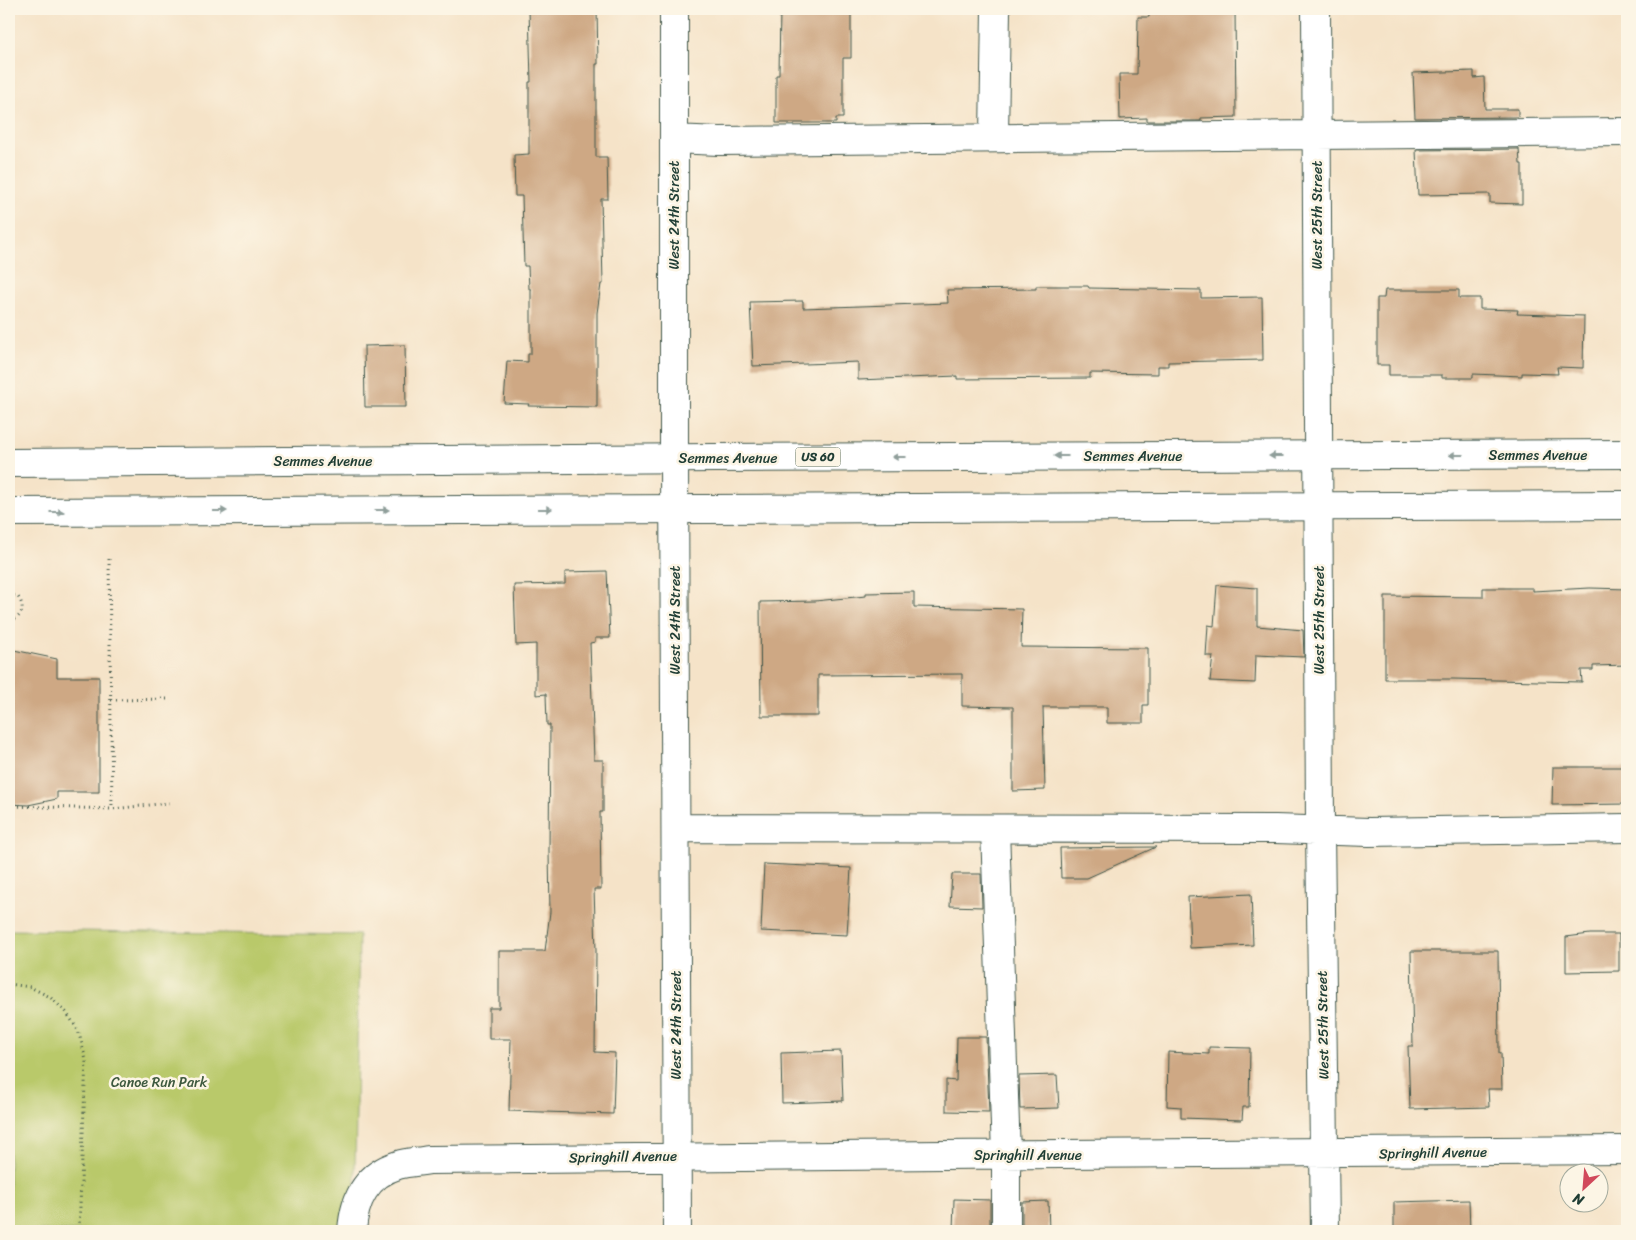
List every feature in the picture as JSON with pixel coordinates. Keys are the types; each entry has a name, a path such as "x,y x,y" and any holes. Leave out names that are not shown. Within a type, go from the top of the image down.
{"street":[{"name":"West 24th Street","path":"674,9 676,1231"},
{"path":"994,137 996,9"},
{"name":"West 25th Street","path":"1316,9 1320,829 1325,1231"},
{"path":"674,138 719,141 1627,132"},
{"name":"Semmes Avenue","path":"9,463 1627,454"},
{"path":"9,512 1627,505"},
{"path":"676,828 1320,829 1369,832 1627,828"},
{"path":"996,829 1006,1155 1006,1231"},
{"name":"Springhill Avenue","path":"352,1231 353,1218 360,1197 370,1181 382,1171 399,1164 429,1160 676,1156 1325,1154 1627,1150"}],"path":[{"path":"109,558 112,810"},
{"path":"9,559 9,594 18,597 23,605 23,609 18,617 9,620 10,652"},
{"path":"111,700 169,699"},
{"path":"9,806 112,810 169,803"},
{"path":"9,984 30,987 50,997 66,1012 78,1030 86,1060 79,1231"}],"green space":[{"name":"Canoe Run Park","path":"9,930 359,935 354,1231 9,1231"}],"building":[{"path":"529,9 597,9 596,157 607,157 608,199 601,199 603,284 601,284 597,313 597,407 528,406 529,404 504,403 507,361 528,362 528,354 531,354 531,289 529,289 528,266 524,266 522,196 515,196 514,155 529,154 529,82 531,82"},
{"path":"780,9 851,9 851,58 843,58 843,118 836,118 836,123 776,123 776,75 779,75"},
{"path":"1149,9 1235,9 1236,117 1201,118 1201,121 1147,121 1147,118 1120,119 1119,74 1137,74 1138,17 1149,17"},
{"path":"1474,71 1474,78 1484,77 1485,109 1518,109 1518,117 1415,118 1413,73"},
{"path":"1519,149 1520,164 1522,164 1522,204 1490,203 1490,194 1418,195 1416,150"},
{"path":"1036,286 1201,290 1201,298 1262,297 1263,360 1168,362 1168,366 1158,366 1158,374 1090,373 1090,378 957,379 957,376 858,380 858,362 753,366 750,302 803,301 803,308 948,303 947,290 1036,289"},
{"path":"1385,290 1459,290 1459,298 1480,298 1480,309 1518,310 1517,314 1584,316 1583,368 1557,367 1558,374 1522,373 1522,376 1473,374 1473,378 1442,378 1442,375 1389,375 1389,365 1377,365 1377,298 1384,298"},
{"path":"405,345 406,407 365,407 364,346"},
{"path":"607,571 610,638 595,638 595,642 590,643 594,760 603,760 603,812 600,812 601,889 594,889 596,951 595,1052 615,1053 613,1114 509,1111 511,1039 489,1039 489,1008 499,1008 499,951 545,951 550,912 550,725 547,725 546,694 536,695 536,644 516,645 514,585 565,584 565,572"},
{"path":"1217,585 1257,588 1257,626 1303,630 1304,657 1256,655 1255,683 1210,681 1213,656 1206,656 1208,625 1214,626"},
{"path":"1483,588 1533,588 1533,591 1590,588 1627,589 1627,665 1593,666 1593,670 1581,670 1582,682 1385,679 1385,596 1483,597"},
{"path":"914,592 914,607 1022,609 1021,647 1148,648 1148,705 1143,705 1143,723 1107,723 1107,707 1043,707 1045,790 1013,791 1013,707 962,706 962,674 818,675 818,716 761,716 760,602 815,601 866,596 866,593"},
{"path":"9,649 57,659 57,677 99,677 99,792 57,792 57,799 28,805 9,804"},
{"path":"1553,767 1627,767 1627,804 1552,805"},
{"path":"1156,847 1087,878 1061,878 1060,848"},
{"path":"764,864 851,868 847,935 761,931"},
{"path":"952,874 981,874 982,907 950,906"},
{"path":"1251,894 1253,945 1190,948 1188,897"},
{"path":"1590,934 1619,934 1619,971 1566,972 1566,937"},
{"path":"1411,951 1498,951 1499,1053 1501,1053 1502,1089 1488,1089 1489,1107 1410,1109 1408,1046 1413,1046"},
{"path":"957,1037 986,1037 989,1112 946,1111 946,1080 956,1081"},
{"path":"1209,1047 1250,1048 1249,1107 1243,1107 1242,1120 1181,1118 1181,1107 1167,1106 1168,1052 1209,1054"},
{"path":"841,1051 843,1101 782,1103 781,1053"},
{"path":"1057,1075 1059,1108 1020,1109 1019,1076"},
{"path":"954,1199 990,1200 990,1231 953,1231"},
{"path":"1469,1200 1470,1231 1394,1231 1394,1202"},
{"path":"1048,1201 1049,1231 1022,1231 1022,1202"}]}
